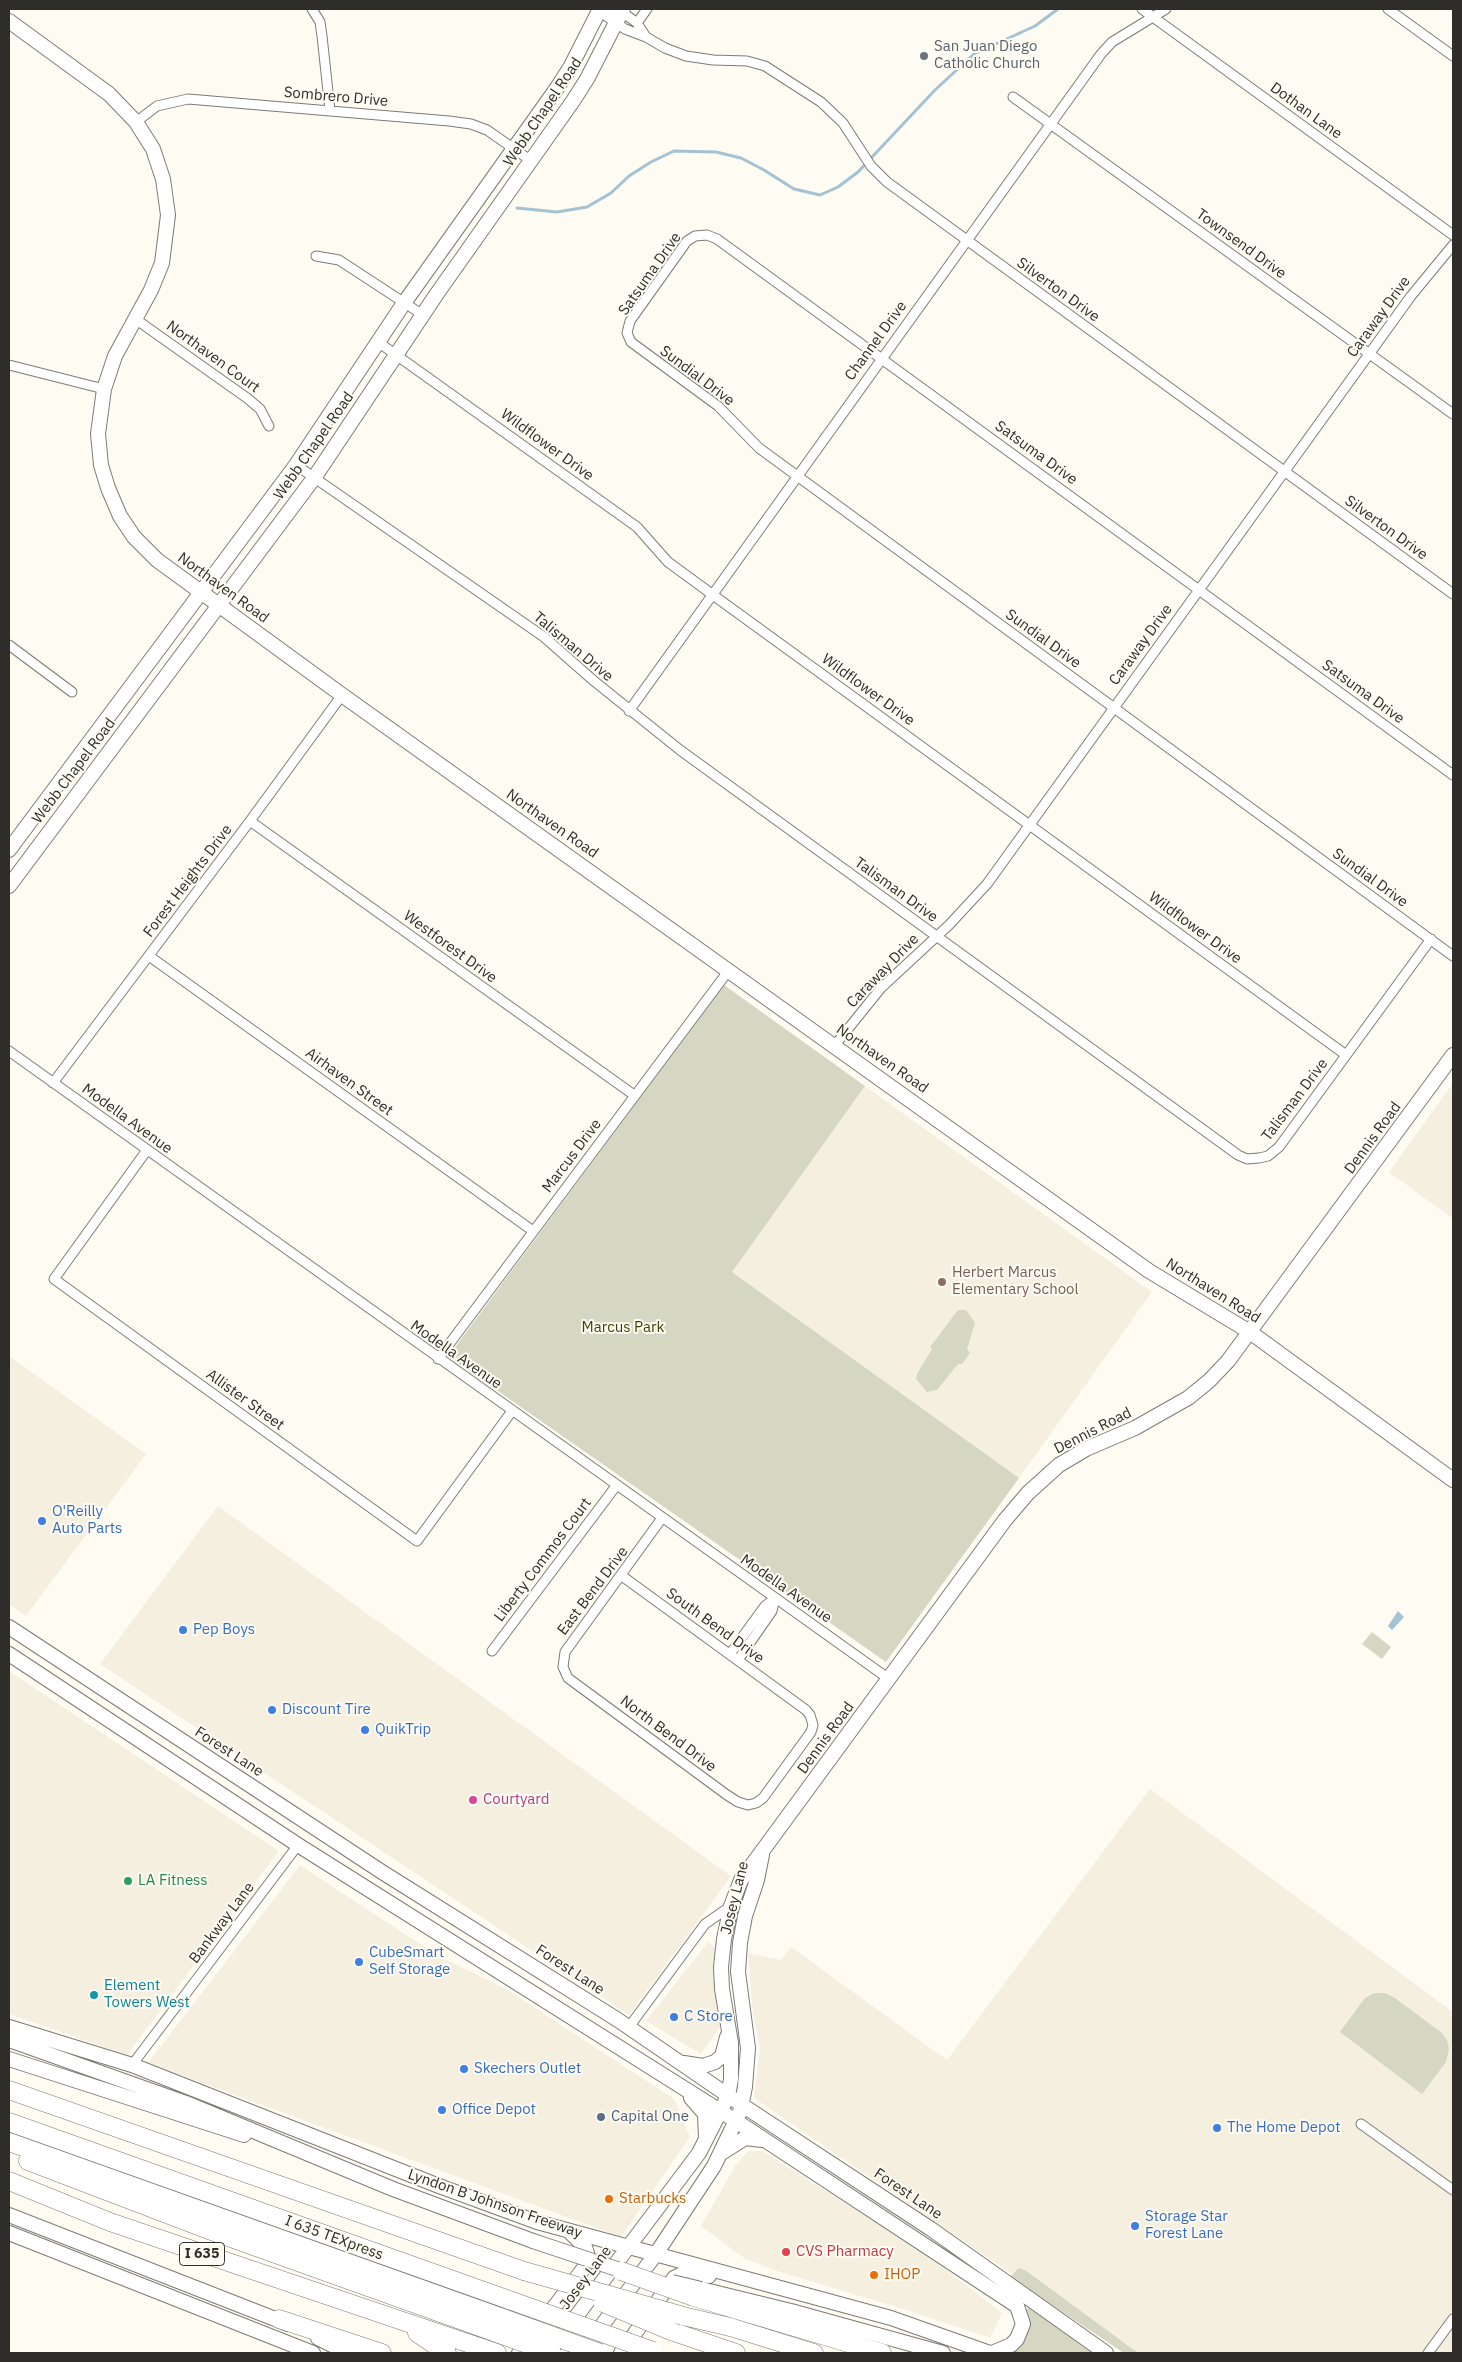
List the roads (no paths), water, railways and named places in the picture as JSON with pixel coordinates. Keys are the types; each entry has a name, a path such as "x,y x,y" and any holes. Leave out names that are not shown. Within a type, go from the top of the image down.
{"highway":[{"path":"9,2090 524,2271 672,2331 736,2353"},
{"name":"I 635 TEXpress","path":"9,2122 659,2353"},
{"name":"I 635 TEXpress","path":"9,2142 495,2324 600,2353"},
{"path":"9,2154 218,2234 495,2324 550,2353"},
{"name":"I 635","path":"9,2181 110,2222 497,2353"},
{"path":"524,2271 683,2316 730,2327 814,2353"},
{"path":"621,2271 697,2293 882,2353"},
{"path":"279,2319 382,2353"},
{"path":"398,2320 448,2353"}],"main road":[{"name":"Webb Chapel Road","path":"9,850 296,465 404,303 571,66 598,9"},
{"name":"Webb Chapel Road","path":"9,886 314,478 422,316 587,79 620,15"},
{"name":"Northaven Road","path":"9,21 109,94 136,122 154,149 163,179 168,215 162,263 152,290 134,318 115,356 104,390 98,434 101,465 108,488 120,516 134,537 157,560 200,593 342,695 835,1045 1149,1271 1250,1332 1453,1480"},
{"name":"Dennis Road","path":"762,1851 1005,1520 1028,1493 1058,1466 1086,1449 1135,1428 1188,1398 1209,1381 1228,1361 1250,1332 1453,1055"},
{"name":"Forest Lane","path":"9,1627 312,1826 629,2027 742,2106 868,2186 998,2285"},
{"name":"Forest Lane","path":"9,1654 298,1845 1106,2353"},
{"path":"96,1712 109,1693"},
{"path":"298,1845 312,1826"},
{"name":"Josey Lane","path":"550,2353 706,2142 722,2112 728,2096 732,2063 722,1989 724,1939 731,1906 741,1880 762,1851"},
{"name":"Josey Lane","path":"581,2353 656,2254 721,2154 742,2106 746,2087 748,2048 738,1961 745,1916 757,1880 762,1851"},
{"path":"450,1940 462,1921"},
{"path":"722,1960 738,1961"},
{"path":"575,2018 587,2000"},
{"path":"679,2061 691,2066 703,2066 715,2062 722,2056 726,2046 728,2024"},
{"name":"Lyndon B Johnson Freeway","path":"9,2027 132,2065 439,2186 569,2232 891,2318 991,2353"},
{"path":"9,2040 186,2103 450,2212 621,2271"},
{"path":"9,2059 180,2116 312,2156"},
{"path":"675,2081 705,2114 706,2142"},
{"path":"721,2154 746,2138 768,2141"},
{"path":"9,2215 279,2319 348,2353"},
{"path":"519,2353 584,2268 588,2260 585,2247 569,2232"},
{"path":"9,2233 313,2353"},
{"path":"621,2353 674,2278 684,2273 720,2279 739,2276"},
{"path":"991,2353 1011,2345 1017,2339 1023,2324 1017,2306 998,2285"},
{"path":"697,2293 791,2310 943,2353"}],"street":[{"path":"312,9 320,22 330,110"},
{"name":"Silverton Drive","path":"598,9 620,15 636,23 646,36 665,48 686,56 746,62 765,66 777,72 832,111 871,166 887,182 1453,594"},
{"path":"636,23 647,9"},
{"name":"Dothan Lane","path":"1142,9 1453,234"},
{"name":"Channel Drive","path":"629,711 966,240 1112,42 1166,9"},
{"path":"1388,9 1453,56"},
{"name":"Silverton Drive","path":"620,15 638,35 646,36"},
{"name":"Townsend Drive","path":"1013,96 1453,414"},
{"name":"Sombrero Drive","path":"136,122 157,106 188,99 330,110 471,124 486,130 530,160"},
{"name":"Satsuma Drive","path":"627,334 630,321 687,241 696,236 707,235 717,239 1453,775"},
{"name":"Caraway Drive","path":"835,1045 881,988 974,899 1369,353 1417,288 1453,245"},
{"path":"316,256 339,260 422,316"},
{"name":"Northaven Court","path":"134,318 248,398 260,409 268,426"},
{"name":"Sundial Drive","path":"627,334 631,342 638,349 718,406 759,448 1453,956"},
{"name":"Wildflower Drive","path":"378,342 637,527 668,562 1346,1055"},
{"path":"9,365 104,390"},
{"name":"Talisman Drive","path":"296,465 544,637 629,711 680,750 1238,1155 1247,1158 1268,1156 1279,1147 1431,939"},
{"path":"9,645 72,692"},
{"name":"Forest Heights Drive","path":"53,1083 342,695"},
{"name":"Westforest Drive","path":"250,821 634,1095"},
{"name":"Airhaven Street","path":"149,956 533,1231"},
{"name":"Marcus Drive","path":"438,1359 729,970"},
{"name":"Modella Avenue","path":"9,1051 438,1359 889,1679"},
{"name":"Allister Street","path":"147,1150 54,1279 418,1541 512,1411"},
{"name":"Liberty Commos Court","path":"492,1651 616,1486"},
{"name":"East Bend Drive","path":"573,1682 568,1678 563,1668 565,1652 622,1576 662,1518"},
{"name":"South Bend Drive","path":"622,1576 791,1699 810,1716 813,1725 811,1732 763,1798 748,1805"},
{"path":"730,1654 764,1606 775,1598"},
{"path":"738,1660 772,1611 775,1598"},
{"name":"North Bend Drive","path":"573,1682 727,1795 738,1802 748,1805"},
{"name":"Bankway Lane","path":"132,2065 298,1845"},
{"path":"629,2027 706,1924 731,1906"},
{"path":"1361,2124 1453,2190"},
{"path":"1428,2353 1453,2319"}],"water":[{"path":"1398,1611 1404,1617 1392,1630 1388,1626"}],"waterway":[{"path":"517,208 557,212 587,207 611,193 629,176 651,162 674,151 716,152 741,158 794,189 820,195 838,187 858,172 935,90 974,54 1035,26 1058,9"}],"place":[{"name":"San Juan Diego Catholic Church","path":"924,56"},
{"name":"Herbert Marcus Elementary School","path":"942,1282"},
{"name":"O'Reilly Auto Parts","path":"42,1521"},
{"name":"Pep Boys","path":"183,1630"},
{"name":"Discount Tire","path":"272,1710"},
{"name":"QuikTrip","path":"365,1730"},
{"name":"Courtyard","path":"473,1800"},
{"name":"LA Fitness","path":"128,1881"},
{"name":"CubeSmart Self Storage","path":"359,1962"},
{"name":"Element Towers West","path":"94,1995"},
{"name":"C Store","path":"674,2017"},
{"name":"Skechers Outlet","path":"464,2069"},
{"name":"Office Depot","path":"442,2110"},
{"name":"Capital One","path":"601,2117"},
{"name":"The Home Depot","path":"1217,2128"},
{"name":"Starbucks","path":"609,2199"},
{"name":"Storage Star Forest Lane","path":"1135,2226"},
{"name":"CVS Pharmacy","path":"786,2252"},
{"name":"IHOP","path":"874,2275"}],"park label":[{"name":"Marcus Park","path":"623,1328"}]}
